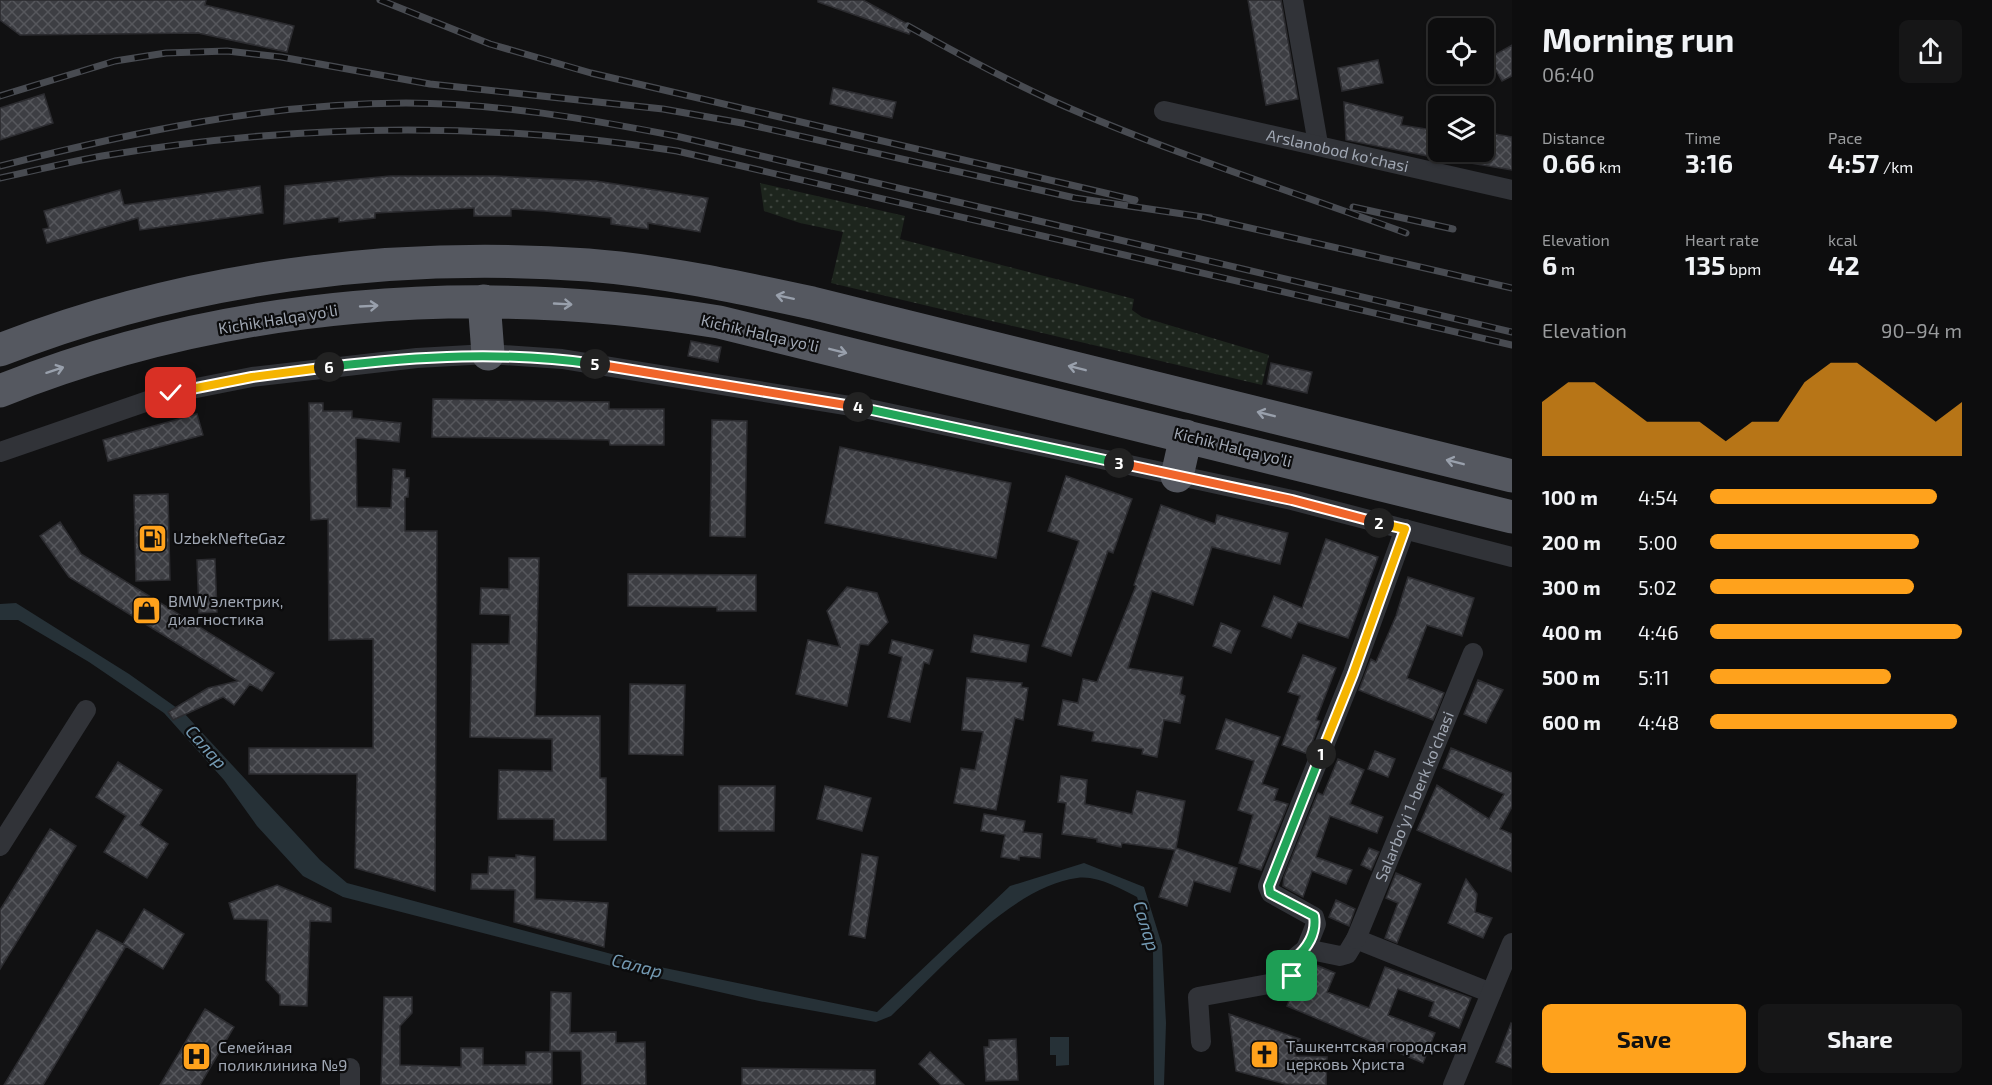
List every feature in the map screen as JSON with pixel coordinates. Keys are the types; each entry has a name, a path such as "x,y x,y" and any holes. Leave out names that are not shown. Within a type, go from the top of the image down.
{"highway":[{"path":"0,350 103,313 180,295 301,274 488,261 589,265 711,281 812,303 1512,476"},
{"path":"180,295 189,334"},
{"path":"484,301 488,354"},
{"name":"Kichik Halqa yo'li","path":"0,391 75,363 189,334 255,321 359,306 484,301 593,305 653,311 719,322 1512,517"},
{"path":"1178,476 1186,436"}],"street":[{"path":"1293,0 1318,144"},
{"name":"Arslanobod ko'chasi","path":"1164,111 1318,144 1512,190"},
{"path":"0,452 171,393 329,367 417,358 488,354 562,359 869,409 1292,500 1512,557"},
{"path":"1201,1042 1198,997 1290,980 1295,958 1306,949 1316,924 1314,916 1270,893 1270,878 1353,674 1405,529"},
{"name":"Salarbo'yi 1-berk ko'chasi","path":"1356,939 1473,653"},
{"path":"0,846 86,710"},
{"path":"1306,949 1340,956 1347,954 1356,939 1491,993"},
{"path":"1453,1085 1512,943"}],"shaded area":[{"path":"760,183 905,216 900,239 1134,299 1132,310 1142,317 1269,355 1262,385 831,283 843,232 800,223 764,211"}],"water":[{"name":"Салар","path":"16,603 129,674 184,713 320,860 347,883 660,967 877,1012 1010,886 1084,863 1144,887 1162,945 1166,1023 1164,1085 1154,1085 1153,951 1137,897 1108,883 1092,878 1077,878 1052,884 1027,897 977,934 891,1016 876,1022 759,1001 658,978 343,897 303,876 257,826 224,780 164,713 89,662 18,620 0,620 0,604"},
{"path":"1050,1037 1069,1037 1069,1065 1056,1066 1056,1055 1050,1055"}],"building":[{"path":"0,0 206,0 205,5 294,26 287,52 198,33 20,35 0,20"},
{"path":"818,0 863,0 913,27 909,34 818,2"},
{"path":"1248,0 1281,0 1298,99 1266,105"},
{"path":"1512,45 1512,76 1502,81 1494,67 1494,55"},
{"path":"1378,60 1383,83 1342,91 1338,68"},
{"path":"833,88 896,102 892,118 830,104"},
{"path":"44,94 53,123 0,140 0,108"},
{"path":"1344,102 1403,117 1401,125 1428,129 1428,156 1346,140"},
{"path":"1494,134 1512,137 1512,170 1464,162 1494,162"},
{"path":"390,176 494,176 596,181 708,198 700,232 648,223 648,229 611,224 611,218 545,211 511,209 511,216 474,216 474,208 375,213 375,218 339,222 339,217 284,224 285,186"},
{"path":"260,186 263,213 140,230 138,218 47,243 43,229 49,228 44,211 120,190 124,205"},
{"path":"691,341 721,347 718,362 688,356"},
{"path":"1271,363 1312,372 1307,393 1267,384"},
{"path":"433,399 609,402 609,409 664,409 664,445 610,445 609,440 432,437"},
{"path":"309,403 323,403 323,411 352,411 352,418 401,423 399,442 356,438 357,507 391,508 393,469 405,470 405,478 409,478 408,497 405,497 405,531 437,531 435,891 355,868 357,774 249,774 249,748 373,748 373,639 329,640 328,519 311,520"},
{"path":"197,414 203,435 108,461 103,440"},
{"path":"712,420 747,421 745,537 710,536"},
{"path":"840,447 1011,483 996,558 825,523"},
{"path":"1066,476 1132,499 1113,553 1108,551 1071,656 1042,646 1079,541 1048,531"},
{"path":"168,494 170,580 136,581 134,495"},
{"path":"1161,505 1215,524 1217,515 1288,533 1280,564 1212,547 1193,605 1152,591 1128,668 1183,677 1180,694 1185,696 1180,723 1164,720 1157,757 1142,754 1143,749 1092,741 1094,732 1058,725 1063,700 1078,703 1083,679 1097,682 1136,586 1134,585"},
{"path":"60,522 81,554 274,673 262,691 250,684 234,705 223,697 173,720 168,712 208,688 238,681 69,577 40,536"},
{"path":"1326,539 1378,557 1348,638 1298,622 1291,638 1262,626 1274,596 1302,608"},
{"path":"509,558 539,558 535,716 600,716 600,778 606,778 606,840 554,840 554,819 498,819 499,770 552,771 552,739 470,737 472,644 509,644 510,615 480,614 481,588 509,589"},
{"path":"215,559 217,612 199,613 197,560"},
{"path":"628,574 756,575 756,611 717,611 717,607 628,606"},
{"path":"1408,577 1474,598 1462,636 1427,625 1407,678 1444,693 1433,720 1359,690 1371,659 1376,662 1396,616"},
{"path":"847,587 877,593 888,622 868,645 860,644 847,706 796,694 808,640 840,647 827,611"},
{"path":"1221,623 1240,631 1231,653 1213,646"},
{"path":"974,635 1029,645 1026,662 971,652"},
{"path":"892,640 933,650 929,664 924,662 910,722 888,717 902,657 889,653"},
{"path":"1303,655 1336,668 1316,720 1320,721 1308,754 1282,745 1300,696 1288,692"},
{"path":"967,678 1022,683 1021,687 1028,688 1023,720 1015,718 996,810 954,803 961,768 975,770 983,732 962,730"},
{"path":"1478,680 1503,690 1486,723 1464,714"},
{"path":"630,684 685,685 683,755 629,754"},
{"path":"1226,719 1280,737 1262,784 1278,789 1274,800 1288,804 1261,870 1239,863 1253,815 1238,810 1254,761 1216,749"},
{"path":"1451,748 1512,773 1512,807 1500,829 1512,834 1512,872 1417,830 1437,785 1489,819 1504,794 1443,768"},
{"path":"1375,751 1395,759 1388,777 1368,769"},
{"path":"1338,759 1364,770 1350,804 1383,817 1377,833 1330,816 1316,857 1352,870 1346,884 1312,871 1303,897 1283,886 1284,877 1318,793 1323,795"},
{"path":"118,762 162,790 140,825 168,844 147,878 104,852 126,816 96,797"},
{"path":"1061,776 1087,780 1085,804 1132,814 1137,791 1185,801 1176,848 1237,868 1230,892 1194,881 1187,906 1159,897 1175,850 1122,843 1121,847 1097,842 1097,839 1062,834 1066,803 1058,802"},
{"path":"719,786 775,786 774,831 719,831"},
{"path":"825,786 871,798 862,831 817,819"},
{"path":"984,814 1025,821 1023,832 1042,834 1040,858 1019,856 1019,860 1001,857 1005,835 981,831"},
{"path":"50,829 76,846 0,969 0,910"},
{"path":"1369,848 1379,852 1371,870 1361,865"},
{"path":"862,854 878,857 865,938 849,935"},
{"path":"516,855 535,857 535,899 608,903 604,947 514,922 515,890 471,889 472,874 488,874 489,857 516,858"},
{"path":"1396,873 1421,884 1397,943 1385,938 1398,903 1386,898"},
{"path":"1466,879 1477,894 1475,912 1492,918 1483,938 1448,923"},
{"path":"277,885 331,908 331,922 310,921 307,1006 280,1005 280,995 266,980 268,920 234,919 229,903"},
{"path":"1336,900 1355,909 1349,926 1329,917"},
{"path":"144,909 184,934 163,969 123,944"},
{"path":"97,930 126,946 43,1085 4,1085"},
{"path":"1309,962 1335,973 1327,992 1369,1008 1385,967 1471,998 1459,1028 1429,1016 1434,1002 1398,989 1388,1015 1435,1033 1423,1063 1287,1006 1293,991 1301,983"},
{"path":"551,992 571,993 570,1033 616,1032 616,1043 645,1042 646,1085 582,1085 581,1051 550,1051"},
{"path":"384,997 412,997 412,1013 400,1026 400,1065 461,1067 461,1048 483,1048 483,1065 526,1065 526,1052 552,1052 552,1084 381,1085"},
{"name":"Семейная поликлиника №9","path":"205,1009 234,1027 200,1085 160,1085"},
{"name":"Ташкентская городская церковь Христа","path":"1229,1014 1300,1039 1295,1056 1327,1057 1326,1085 1285,1084 1236,1071"},
{"path":"1512,1024 1512,1068 1496,1062"},
{"path":"1016,1039 1018,1080 986,1081 984,1047 989,1047 989,1040"},
{"path":"930,1052 964,1085 941,1085 919,1064"},
{"path":"742,1068 875,1070 875,1085 742,1085"}],"railway":[{"path":"380,0 490,44 591,73 1135,200"},
{"path":"908,26 962,56 1096,120 1184,154 1406,233"},
{"path":"0,96 115,61 166,53 227,51 281,57 430,84 663,109 742,123 1075,198 1210,218"},
{"path":"0,166 151,131 303,108 406,103 508,109 576,118 676,136 1512,332"},
{"path":"0,178 89,158 173,145 317,132 462,131 606,141 677,151 1512,345"},
{"path":"1353,207 1453,229"},
{"path":"1202,217 1512,288"}],"place":[{"name":"UzbekNefteGaz","path":"152,538"},
{"name":"BMW электрик, диагностика","path":"147,610"},
{"name":"Ташкентская городская церковь Христа","path":"1265,1055"},
{"name":"Семейная поликлиника №9","path":"197,1056"}],"route":[{"path":"171,393 286,372 417,358 488,354 562,359 869,409 1234,487 1405,529 1353,674 1270,878 1270,893 1312,913 1316,924 1306,949 1295,958 1292,976"}]}
